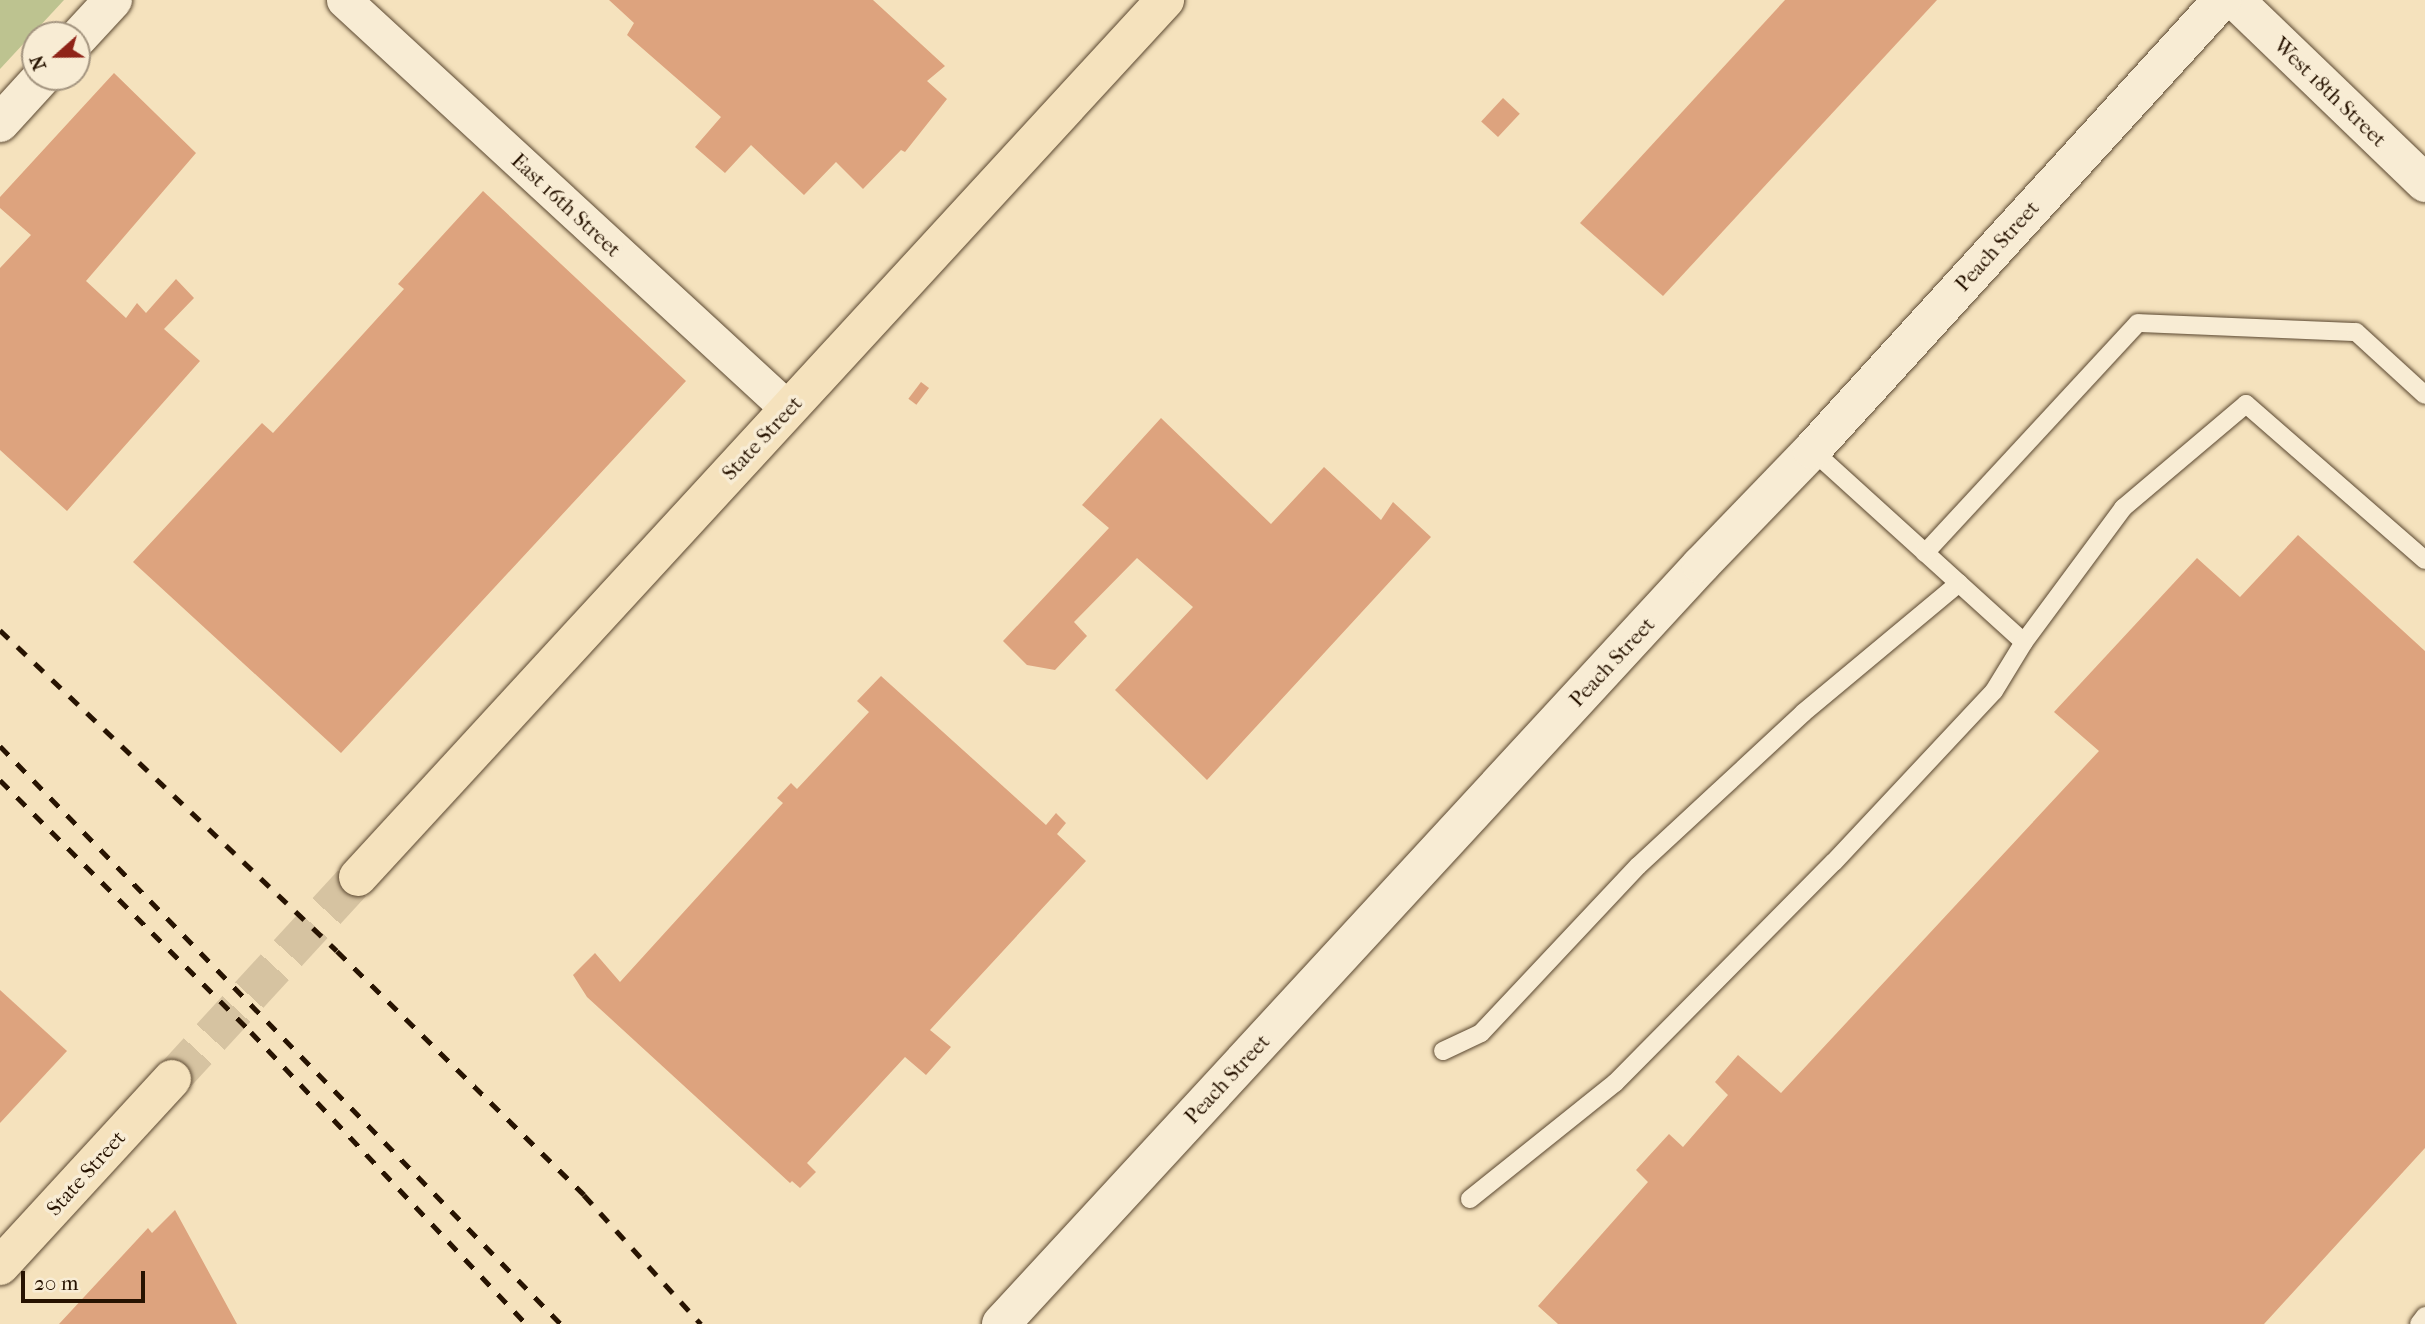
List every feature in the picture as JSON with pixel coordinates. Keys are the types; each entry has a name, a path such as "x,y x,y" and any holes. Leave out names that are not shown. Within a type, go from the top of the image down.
{"main road":[{"path":"91,24 113,0"},
{"name":"State Street","path":"358,877 1165,0"},
{"name":"Peach Street","path":"1001,1324 1692,575 1812,450 2222,0"},
{"name":"West 18th Street","path":"2235,0 2425,183"},
{"path":"0,123 29,91"},
{"name":"State Street","path":"0,1266 172,1079"}],"street":[{"name":"East 16th Street","path":"344,0 788,409"}],"lane":[{"path":"1925,553 2138,323 2356,332 2425,395"},
{"path":"1470,1199 1615,1083 1834,862 1994,691 2024,642 2123,508 2246,404 2425,560"},
{"path":"1812,450 2024,642"},
{"path":"1443,1051 1481,1033 1638,866 1803,713 1959,583"},
{"path":"2419,1324 2425,1316"}],"green space":[{"path":"0,0 64,0 45,21 21,21 21,46 0,69"}],"building":[{"path":"609,0 873,0 945,66 927,81 947,99 905,152 901,150 863,189 836,162 804,195 751,145 725,173 695,147 721,117 627,35 634,23"},
{"path":"1785,0 1937,0 1663,296 1580,223"},
{"path":"114,73 196,153 86,281 126,318 137,303 146,313 176,279 194,298 164,329 200,361 67,511 0,450 0,268 31,235 0,208 0,197"},
{"path":"1503,98 1520,114 1498,137 1481,121"},
{"path":"483,191 686,381 341,753 133,562 262,423 273,433 404,289 398,284"},
{"path":"921,382 929,388 916,405 908,399"},
{"path":"1161,418 1271,524 1324,467 1381,520 1393,502 1431,537 1207,780 1115,690 1193,607 1137,558 1074,622 1087,636 1055,670 1027,665 1003,641 1109,528 1082,505"},
{"path":"2298,535 2425,651 2425,1148 2264,1324 1558,1324 1538,1306 1648,1182 1636,1170 1669,1134 1683,1147 1728,1095 1715,1082 1738,1055 1781,1093 2099,751 2054,712 2197,558 2240,597"},
{"path":"881,676 1046,825 1056,813 1066,823 1057,834 1086,861 930,1030 951,1047 926,1075 905,1057 807,1163 816,1172 800,1188 792,1181 790,1183 587,997 573,975 595,953 620,982 783,803 777,798 791,783 797,789 869,712 857,701"},
{"path":"0,990 67,1051 0,1123"},
{"path":"175,1210 237,1324 59,1324 148,1228 152,1233"}],"tunnel":[{"path":"172,1079 358,877"}],"railway":[{"path":"0,630 337,951 584,1195 701,1324"},
{"path":"0,746 561,1324"},
{"path":"0,780 251,1032 526,1324"}]}
